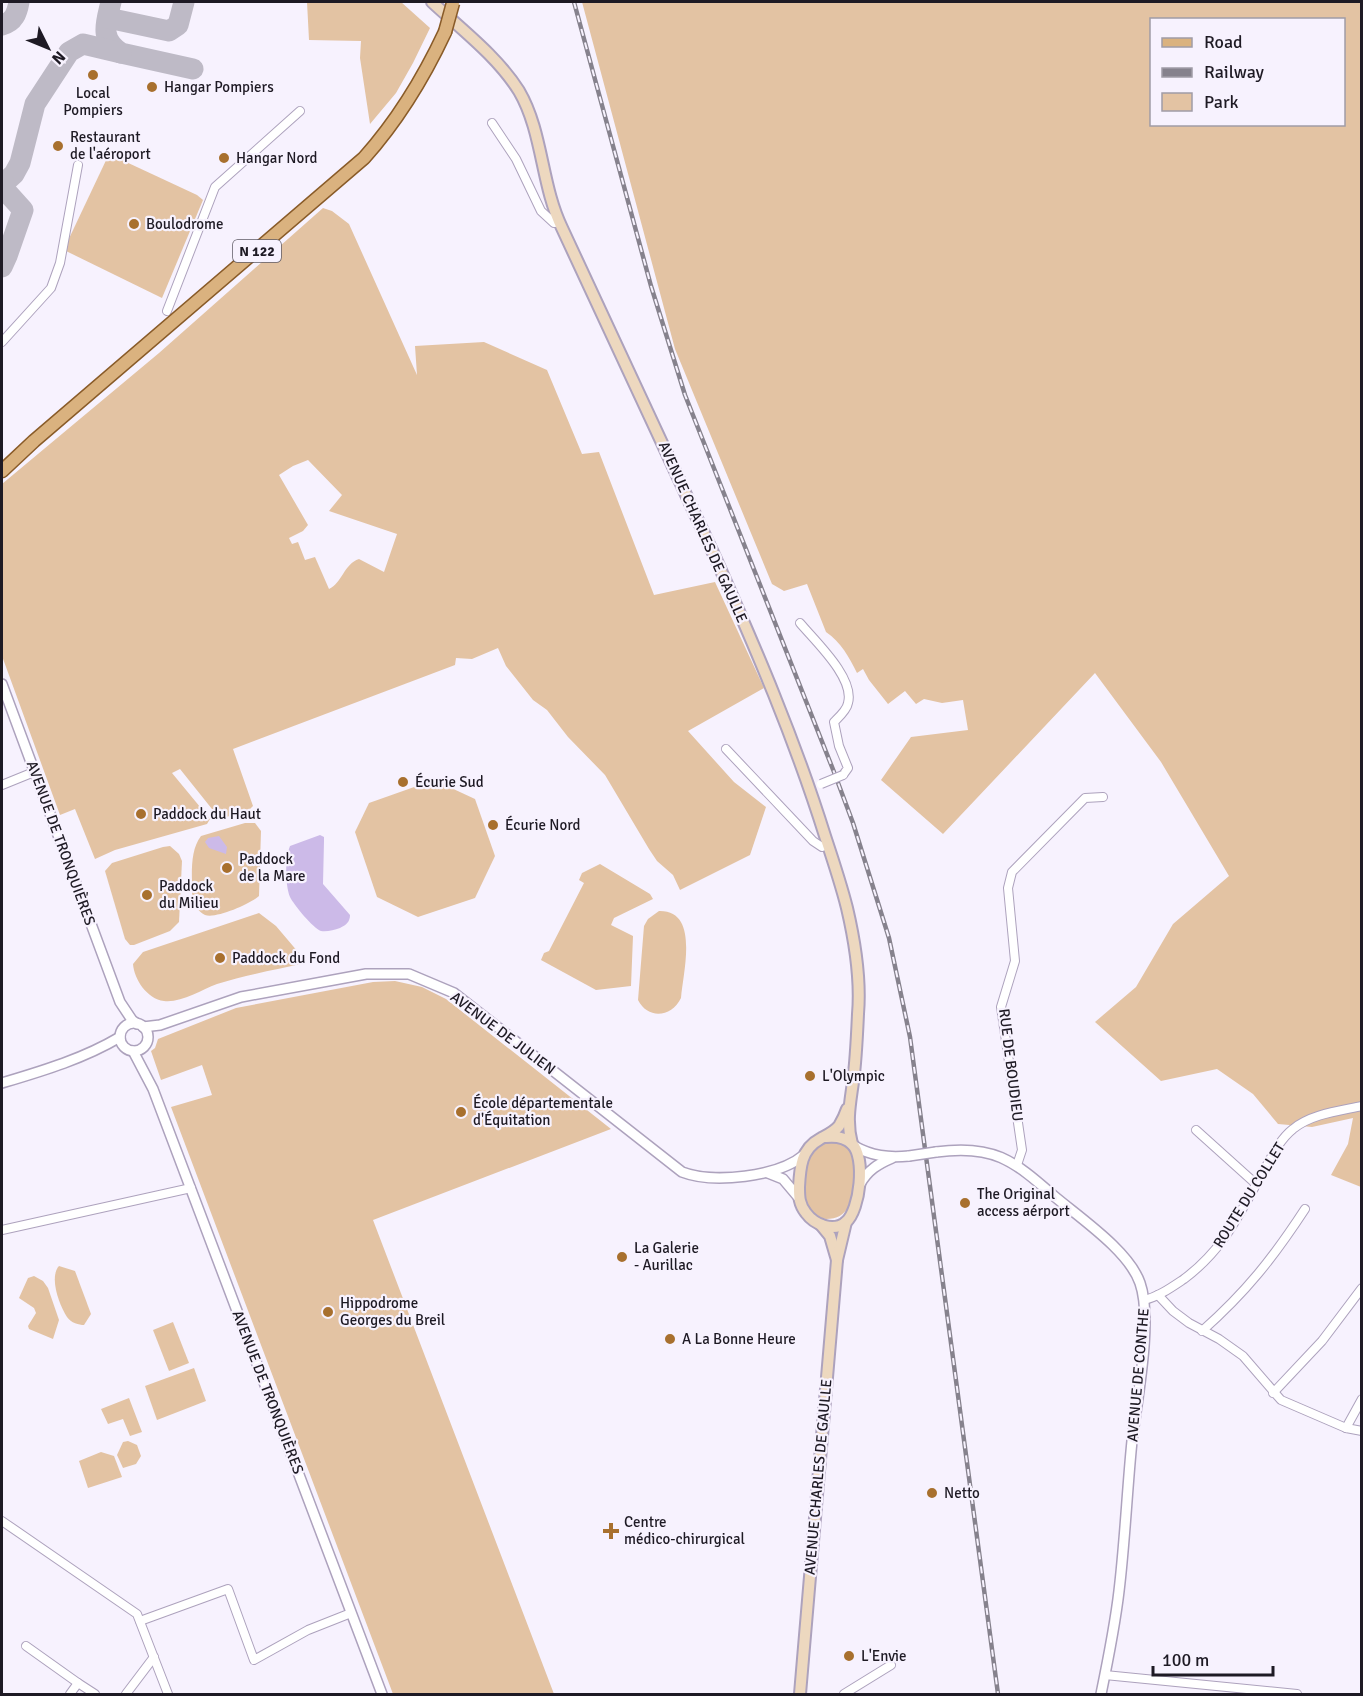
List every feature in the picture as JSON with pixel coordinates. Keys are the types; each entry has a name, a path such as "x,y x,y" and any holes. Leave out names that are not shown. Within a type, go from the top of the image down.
{"main road":[{"name":"AVENUE CHARLES DE GAULLE","path":"432,2 495,60 520,92 532,120 548,189 559,222 627,364 750,636 811,790 847,908 857,975 859,1009 853,1084 848,1108 848,1128 853,1145"},
{"name":"N 122","path":"2,471 364,158 405,107 430,65 444,33 453,2"},
{"path":"2,465 34,441"},
{"name":"AVENUE CHARLES DE GAULLE","path":"826,1137 839,1125 848,1108"},
{"path":"826,1137 841,1138 853,1145 859,1155 860,1165 856,1204 846,1222 838,1226 821,1225 808,1216 799,1198 801,1164 804,1155 810,1147 826,1137"},
{"name":"AVENUE CHARLES DE GAULLE","path":"800,1695 837,1260 846,1222"},
{"name":"AVENUE CHARLES DE GAULLE","path":"821,1225 830,1236 837,1260"}],"street":[{"path":"167,311 215,187 300,111"},
{"path":"492,123 516,159 541,211 554,223 559,222"},
{"path":"2,342 51,288 60,263 78,165"},
{"path":"800,623 834,661 849,689 848,704 834,722 839,746 848,768 843,775 811,790"},
{"name":"AVENUE DE TRONQUIÈRES","path":"2,684 120,1002 124,1028"},
{"path":"726,749 813,841 822,847 828,845"},
{"path":"2,785 34,772"},
{"name":"RUE DE BOUDIEU","path":"1017,1166 1022,1150 1001,1007 1015,961 1008,888 1012,872 1085,798 1104,797"},
{"name":"AVENUE DE JULIEN","path":"140,1025 160,1025 241,997 366,974 409,974 454,993 682,1172 695,1178 710,1179 768,1173 792,1164 804,1155"},
{"name":"AVENUE DE TRONQUIÈRES","path":"120,1002 132,1020 140,1025"},
{"name":"AVENUE DE JULIEN","path":"145,1044 162,1029 211,1007"},
{"path":"2,1083 92,1053 115,1048 129,1050 145,1044 147,1034 140,1025 130,1024 124,1028 120,1037 92,1053"},
{"path":"120,1037 129,1050"},
{"name":"AVENUE DE TRONQUIÈRES","path":"145,1044 153,1089 382,1695"},
{"name":"AVENUE DE TRONQUIÈRES","path":"129,1050 153,1089"},
{"name":"ROUTE DU COLLET","path":"1144,1300 1158,1295 1194,1271 1212,1255 1240,1214 1276,1148 1294,1127 1321,1115 1362,1106"},
{"path":"1196,1130 1256,1184"},
{"name":"AVENUE DE CONTHE","path":"853,1145 876,1156 892,1158 961,1149 998,1156 1017,1166 1120,1253 1139,1281 1144,1300 1144,1335 1129,1468 1119,1592 1101,1695"},
{"name":"AVENUE DE CONTHE","path":"859,1187 869,1171 892,1158"},
{"path":"768,1173 783,1179 799,1198"},
{"path":"2,1230 190,1188"},
{"path":"1202,1331 1252,1284 1305,1209"},
{"path":"1273,1393 1322,1341 1362,1288"},
{"path":"1158,1295 1173,1311 1243,1356 1281,1400 1346,1428 1362,1431"},
{"path":"1346,1428 1362,1399"},
{"path":"2,1521 137,1614 168,1695"},
{"path":"140,1621 228,1589 254,1660 308,1630 351,1613"},
{"path":"26,1646 95,1695"},
{"path":"126,1695 154,1658"},
{"path":"844,1695 891,1665"},
{"path":"1105,1675 1297,1695"},
{"path":"70,1695 78,1683"}],"green space":[{"path":"307,2 401,2 430,28 396,93 370,124 360,58 361,41 309,40"},
{"path":"582,2 1361,2 1361,1187 1331,1175 1348,1144 1353,1118 1312,1127 1278,1124 1253,1094 1217,1069 1161,1081 1095,1022 1136,987 1173,924 1229,876 1161,762 1095,673 943,834 881,780 911,737 968,730 963,700 942,703 924,699 916,704 905,691 888,704 863,669 857,673 840,645 826,632 807,584 784,591 772,584 675,349"},
{"name":"Boulodrome","path":"109,154 197,195 203,200 162,298 66,251 65,247"},
{"path":"323,208 332,211 349,224 417,375 415,346 484,342 547,370 582,454 599,452 654,595 715,582 764,688 688,731 734,782 766,807 750,855 680,890 673,875 657,861 649,849 605,775 568,737 547,710 533,700 506,666 498,648 472,659 456,658 455,665 233,749 253,806 249,810 220,819 180,769 172,773 210,819 207,824 115,850 95,859 75,809 60,815 2,656 2,484 159,353","holes":["308,460 342,495 329,511 397,534 384,572 359,559 354,561 329,589 315,557 305,560 298,542 292,544 289,538 303,531 308,525 279,475"]},
{"path":"434,780 475,799 495,856 475,898 418,917 377,897 355,832 369,803"},
{"name":"Paddock de la Mare","path":"245,823 255,823 261,831 259,896 233,910 217,915 205,915 192,901 192,867 197,843 201,836"},
{"name":"Paddock du Milieu","path":"170,846 179,854 182,861 179,922 170,931 130,945 125,939 105,871 112,863"},
{"path":"600,864 650,894 653,899 614,918 611,925 633,936 631,986 596,990 541,960 544,953 549,951 584,883 579,880 582,873"},
{"path":"659,911 672,913 680,921 685,931 686,944 681,998 672,1009 660,1014 648,1011 638,1000 644,926 648,919"},
{"name":"Paddock du Fond","path":"259,913 276,926 304,959 304,963 217,984 171,1001 158,999 142,987 133,964 143,952"},
{"name":"Hippodrome Georges du Breil","path":"395,981 422,987 446,999 611,1129 373,1220 554,1694 393,1694 171,1107 212,1095 202,1065 161,1080 151,1051 155,1048 158,1039 236,1008 373,982"},
{"path":"827,1142 843,1145 848,1149 853,1160 855,1174 848,1208 840,1216 826,1219 812,1212 805,1197 806,1172 810,1158 819,1146"},
{"path":"59,1266 75,1271 91,1314 84,1325 71,1321 61,1306 55,1284 56,1271"},
{"path":"34,1276 43,1281 48,1288 59,1320 53,1339 29,1329 28,1326 36,1313 34,1308 19,1298 28,1278"},
{"path":"173,1322 189,1363 169,1371 153,1330"},
{"path":"194,1368 206,1401 157,1420 145,1386"},
{"path":"129,1398 142,1432 130,1436 123,1419 108,1424 101,1409"},
{"path":"128,1441 137,1445 141,1456 136,1464 123,1468 117,1455 123,1442"},
{"path":"101,1452 114,1456 122,1477 88,1488 79,1461"}],"shaded area":[{"path":"320,835 324,837 323,884 350,915 344,926 326,931 313,926 295,905 288,892 286,878 290,846"},
{"path":"219,836 227,847 226,854 209,848 205,842 208,838"}],"taxiway":[{"path":"2,25 14,16 19,2"},
{"path":"111,2 107,17 107,36 109,42 121,53 193,69"},
{"path":"108,18 169,31 178,25 184,2"},
{"path":"2,185 14,174 20,163 35,104 69,52 83,44 121,53"},
{"path":"2,267 23,210 5,190 4,183"}],"railway":[{"path":"574,2 651,286 685,395 834,772 853,823 889,938 910,1037 998,1694"}],"place":[{"name":"Local Pompiers","path":"93,75"},
{"name":"Hangar Pompiers","path":"152,87"},
{"name":"Restaurant de l'aéroport","path":"58,146"},
{"name":"Hangar Nord","path":"224,158"},
{"name":"Boulodrome","path":"134,224"},
{"name":"Écurie Sud","path":"403,782"},
{"name":"Paddock du Haut","path":"141,814"},
{"name":"Écurie Nord","path":"493,825"},
{"name":"Paddock de la Mare","path":"227,868"},
{"name":"Paddock du Milieu","path":"147,895"},
{"name":"Paddock du Fond","path":"220,958"},
{"name":"L'Olympic","path":"810,1076"},
{"name":"École départementale d'Équitation","path":"461,1112"},
{"name":"The Original access aérport","path":"965,1203"},
{"name":"La Galerie - Aurillac","path":"622,1257"},
{"name":"Hippodrome Georges du Breil","path":"328,1312"},
{"name":"A La Bonne Heure","path":"670,1339"},
{"name":"Netto","path":"932,1493"},
{"name":"Centre médico-chirurgical","path":"611,1531"},
{"name":"L'Envie","path":"849,1656"}]}
